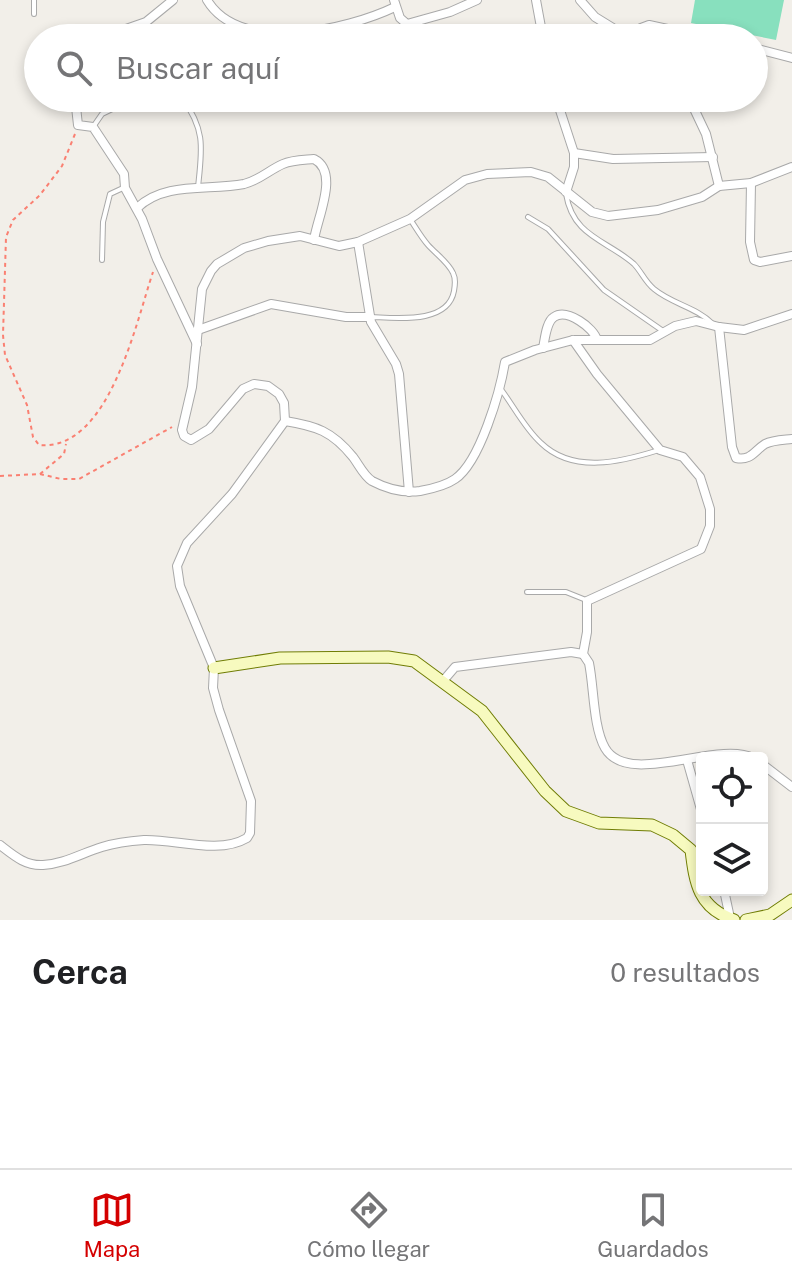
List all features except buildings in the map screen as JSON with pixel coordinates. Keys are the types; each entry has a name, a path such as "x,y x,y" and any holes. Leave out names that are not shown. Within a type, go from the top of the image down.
{"street":[{"path":"140,24 173,0"},
{"path":"207,0 226,22 232,24"},
{"path":"346,24 375,17 395,4 400,18 407,24 450,12 477,0"},
{"path":"536,0 540,24"},
{"path":"580,0 595,17 607,24"},
{"path":"768,52 792,58"},
{"path":"77,112 78,125 93,127 124,174 125,188 137,208 157,259 198,345"},
{"path":"561,112 574,153 574,167 566,192"},
{"path":"696,112 706,134 719,186"},
{"path":"574,153 613,159 713,157"},
{"path":"137,208 145,200 159,194 243,184 260,179 284,163 317,161 323,165 327,176 314,240"},
{"path":"0,845 19,859 41,865 59,863 103,847 143,840 211,845 233,843 247,838 250,833 251,801 219,710 213,688 214,668 180,586 177,566 187,543 232,494 285,421 284,403 279,394 268,386 254,384 243,389 209,429 197,438 191,440 184,436 182,430 198,345 202,289 217,264 244,248 300,236 339,246 358,242 410,219 465,180 487,174 531,172 548,177 592,212 608,216 658,210 702,197 719,186 751,183 792,167"},
{"path":"751,183 750,242 754,260 760,262 792,256"},
{"path":"358,242 370,317 399,374 409,492"},
{"path":"198,330 271,304 346,317 370,317"},
{"path":"543,348 548,325 552,318 560,314 572,317 594,332 597,340"},
{"path":"285,421 318,427 352,455 369,479 388,488 409,492 440,486 457,478 467,464 489,422 505,362 573,340 650,340 687,322 696,321 744,330 792,314"},
{"path":"719,327 732,447 736,458 751,457 768,443 792,439"},
{"path":"573,340 660,450 683,457 700,477 710,509 710,526 701,549 587,601 583,654 589,663 600,734 614,758 631,764 696,758"},
{"path":"443,681 455,667 571,652 583,654"},
{"path":"214,668 280,658 388,657 414,661 482,711 545,791 566,811 599,823 652,825 673,835 691,850 694,875 706,902 717,914 732,919"},
{"path":"687,760 696,792"},
{"path":"768,769 792,787"},
{"path":"726,896 732,919"},
{"path":"746,920 770,915 792,900"}],"lane":[{"path":"34,0 34,14"},
{"path":"93,127 106,112"},
{"path":"193,112 201,135 198,187"},
{"path":"102,260 103,222 110,194 125,188"},
{"path":"566,192 568,208 590,237 634,264 653,289 695,309 719,327"},
{"path":"528,217 548,229 604,290 665,332"},
{"path":"370,317 401,319 428,315 445,309 453,298 455,280 452,270 429,246 410,219"},
{"path":"500,388 540,443 561,457 602,464 660,450"},
{"path":"527,592 566,592 587,601"}],"path":[{"path":"78,125 62,166 40,195 13,220 6,237 5,355 27,405 33,437 39,445 65,443 77,436 113,388 157,259"},
{"path":"0,476 40,474 79,479 171,427 182,430"},
{"path":"40,474 64,454 65,443"}],"green space":[{"path":"695,0 784,0 776,40 768,38 768,24 691,23"}]}
